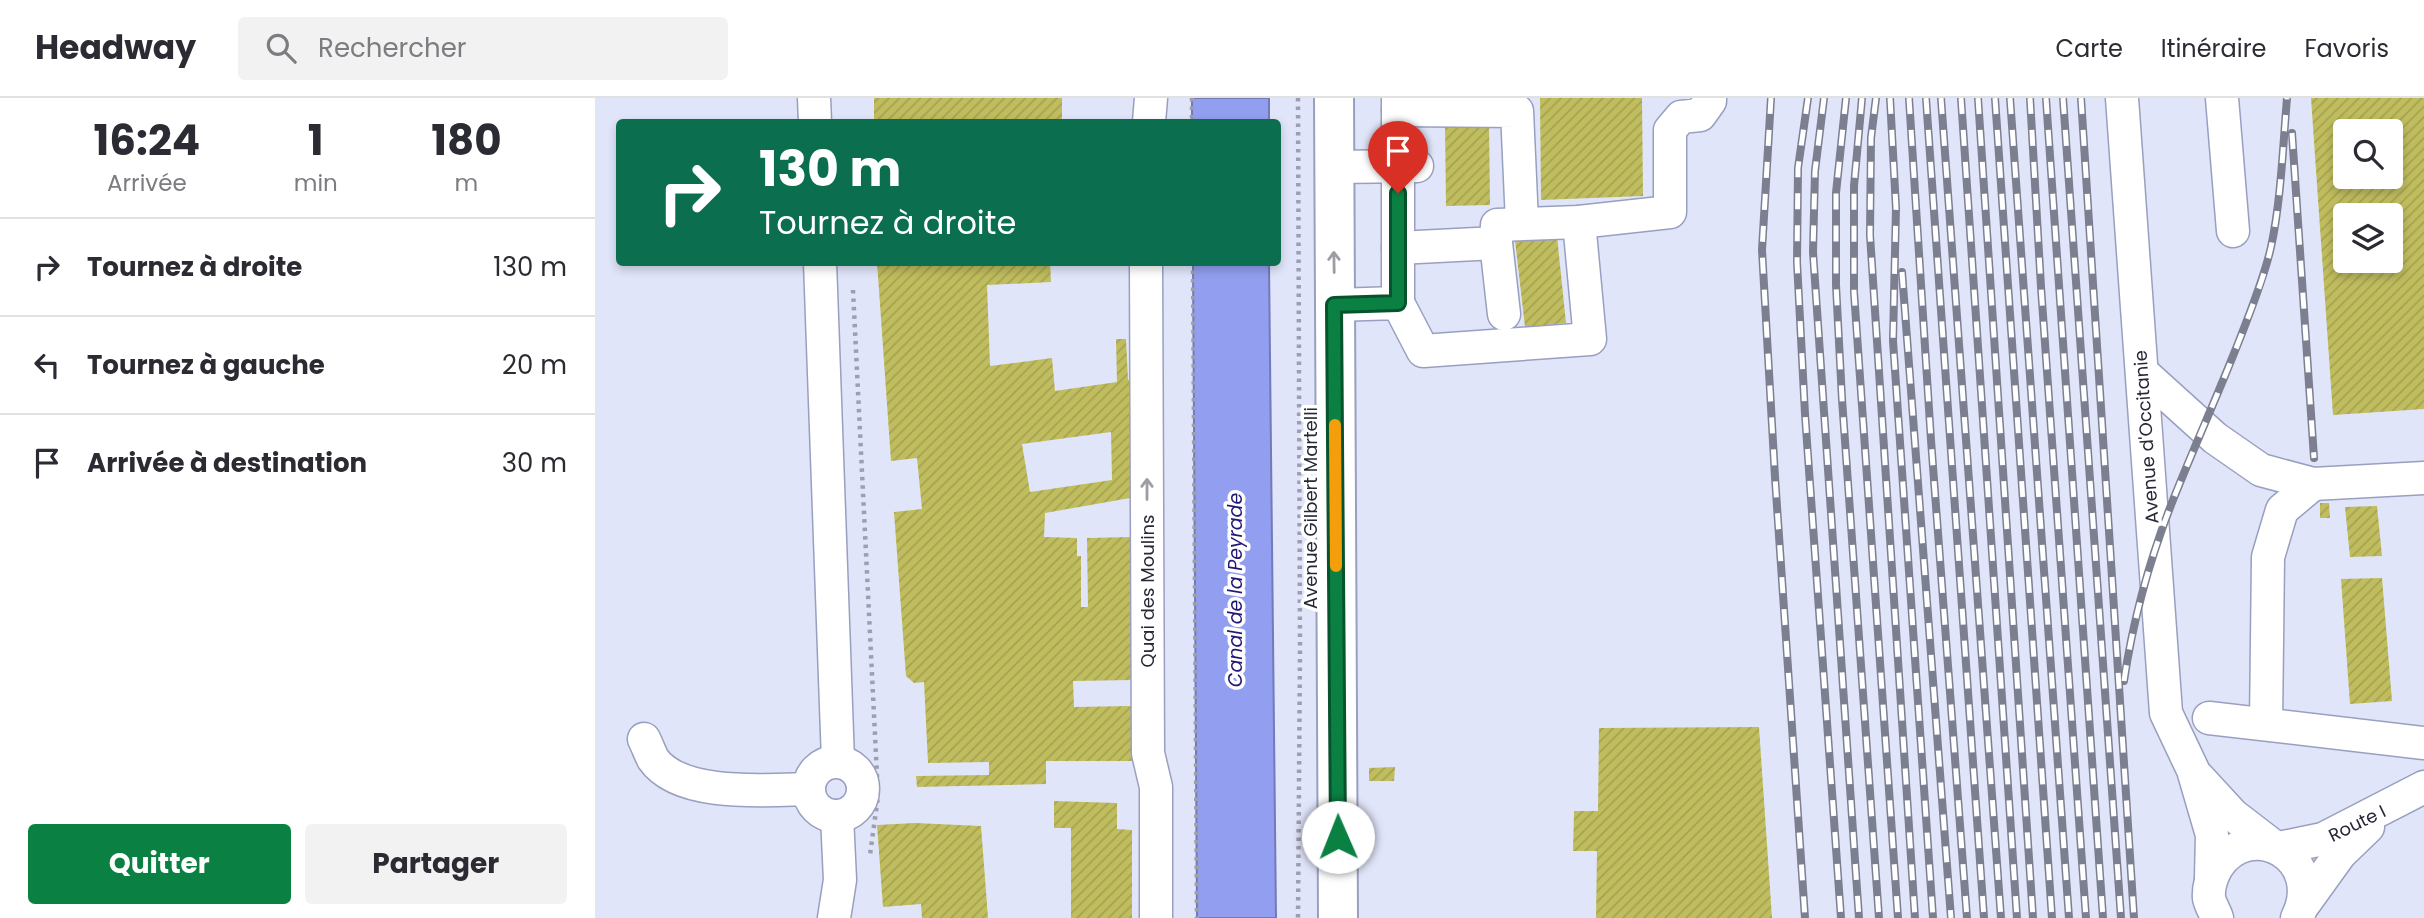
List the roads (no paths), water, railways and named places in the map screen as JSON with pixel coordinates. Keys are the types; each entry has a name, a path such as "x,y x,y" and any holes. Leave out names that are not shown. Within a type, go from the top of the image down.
{"main road":[{"name":"Avenue Gilbert Martelli","path":"1308,98 1312,918"},
{"name":"Avenue Gilbert Martelli","path":"1334,98 1338,918"}],"street":[{"path":"814,98 815,119"},
{"path":"1149,119 1151,98"},
{"path":"1504,314 1496,243 1497,225 1598,212 1670,212 1670,130 1681,117 1700,115 1710,98"},
{"name":"Avenue d'Occitanie","path":"2122,98 2166,713 2193,770 2211,835 2209,898 2217,918"},
{"path":"2222,98 2232,231"},
{"path":"1522,223 1517,111 1398,104 1407,166 1398,248 1398,303 1423,351 1590,339 1598,212"},
{"path":"1333,167 1407,166"},
{"path":"1398,248 1496,243"},
{"path":"820,266 838,761"},
{"name":"Quai des Moulins","path":"1146,266 1148,753 1156,787 1156,918"},
{"path":"1334,305 1398,303"},
{"path":"2142,372 2214,438 2261,470 2313,484 2424,478"},
{"path":"2266,724 2268,557 2282,510 2313,484"},
{"path":"2209,718 2424,743"},
{"path":"644,739 654,760 670,774 699,785 727,789 808,789"},
{"path":"838,761 857,772 863,793 854,809 837,816 826,815 810,800 808,789 817,768 827,762 838,761"},
{"name":"Avenue d'Occitanie","path":"2193,770 2233,816 2296,862 2305,882 2301,911"},
{"path":"2392,804 2424,787"},
{"name":"Route I","path":"2276,847 2323,839 2392,804"},
{"name":"Route I","path":"2301,911 2340,854 2392,804"},
{"path":"834,918 840,880 837,816"},
{"path":"2211,877 2225,856 2247,844 2276,847"}],"water":[{"path":"1192,98 1269,98 1269,119 1192,119"},
{"name":"Canal de la Peyrade","path":"1193,266 1269,266 1276,918 1197,918"}],"railway":[{"path":"1771,98 1762,250 1805,918"},
{"path":"1808,98 1798,168 1797,262 1805,414 1841,918"},
{"path":"1824,98 1815,171 1813,252 1859,918"},
{"path":"1846,98 1836,193 1836,285 1879,918"},
{"path":"1862,98 1854,186 1854,292 1898,918"},
{"path":"1876,98 1871,138 1870,235 1915,918"},
{"path":"1890,98 1896,208 1893,341 1933,918"},
{"path":"1909,98 1931,440 1967,918"},
{"path":"1926,98 1984,918"},
{"path":"1941,98 2001,918"},
{"path":"1961,98 2017,918"},
{"path":"1978,98 2033,918"},
{"path":"1995,98 2052,918"},
{"path":"2010,98 2069,918"},
{"path":"2030,98 2086,918"},
{"path":"2046,98 2103,918"},
{"path":"2063,98 2121,918"},
{"path":"2081,98 2134,918"},
{"path":"2124,681 2137,612 2157,544 2236,350 2269,257 2279,192 2287,98"},
{"path":"2292,133 2314,458"},
{"path":"1902,272 1951,918"}]}
